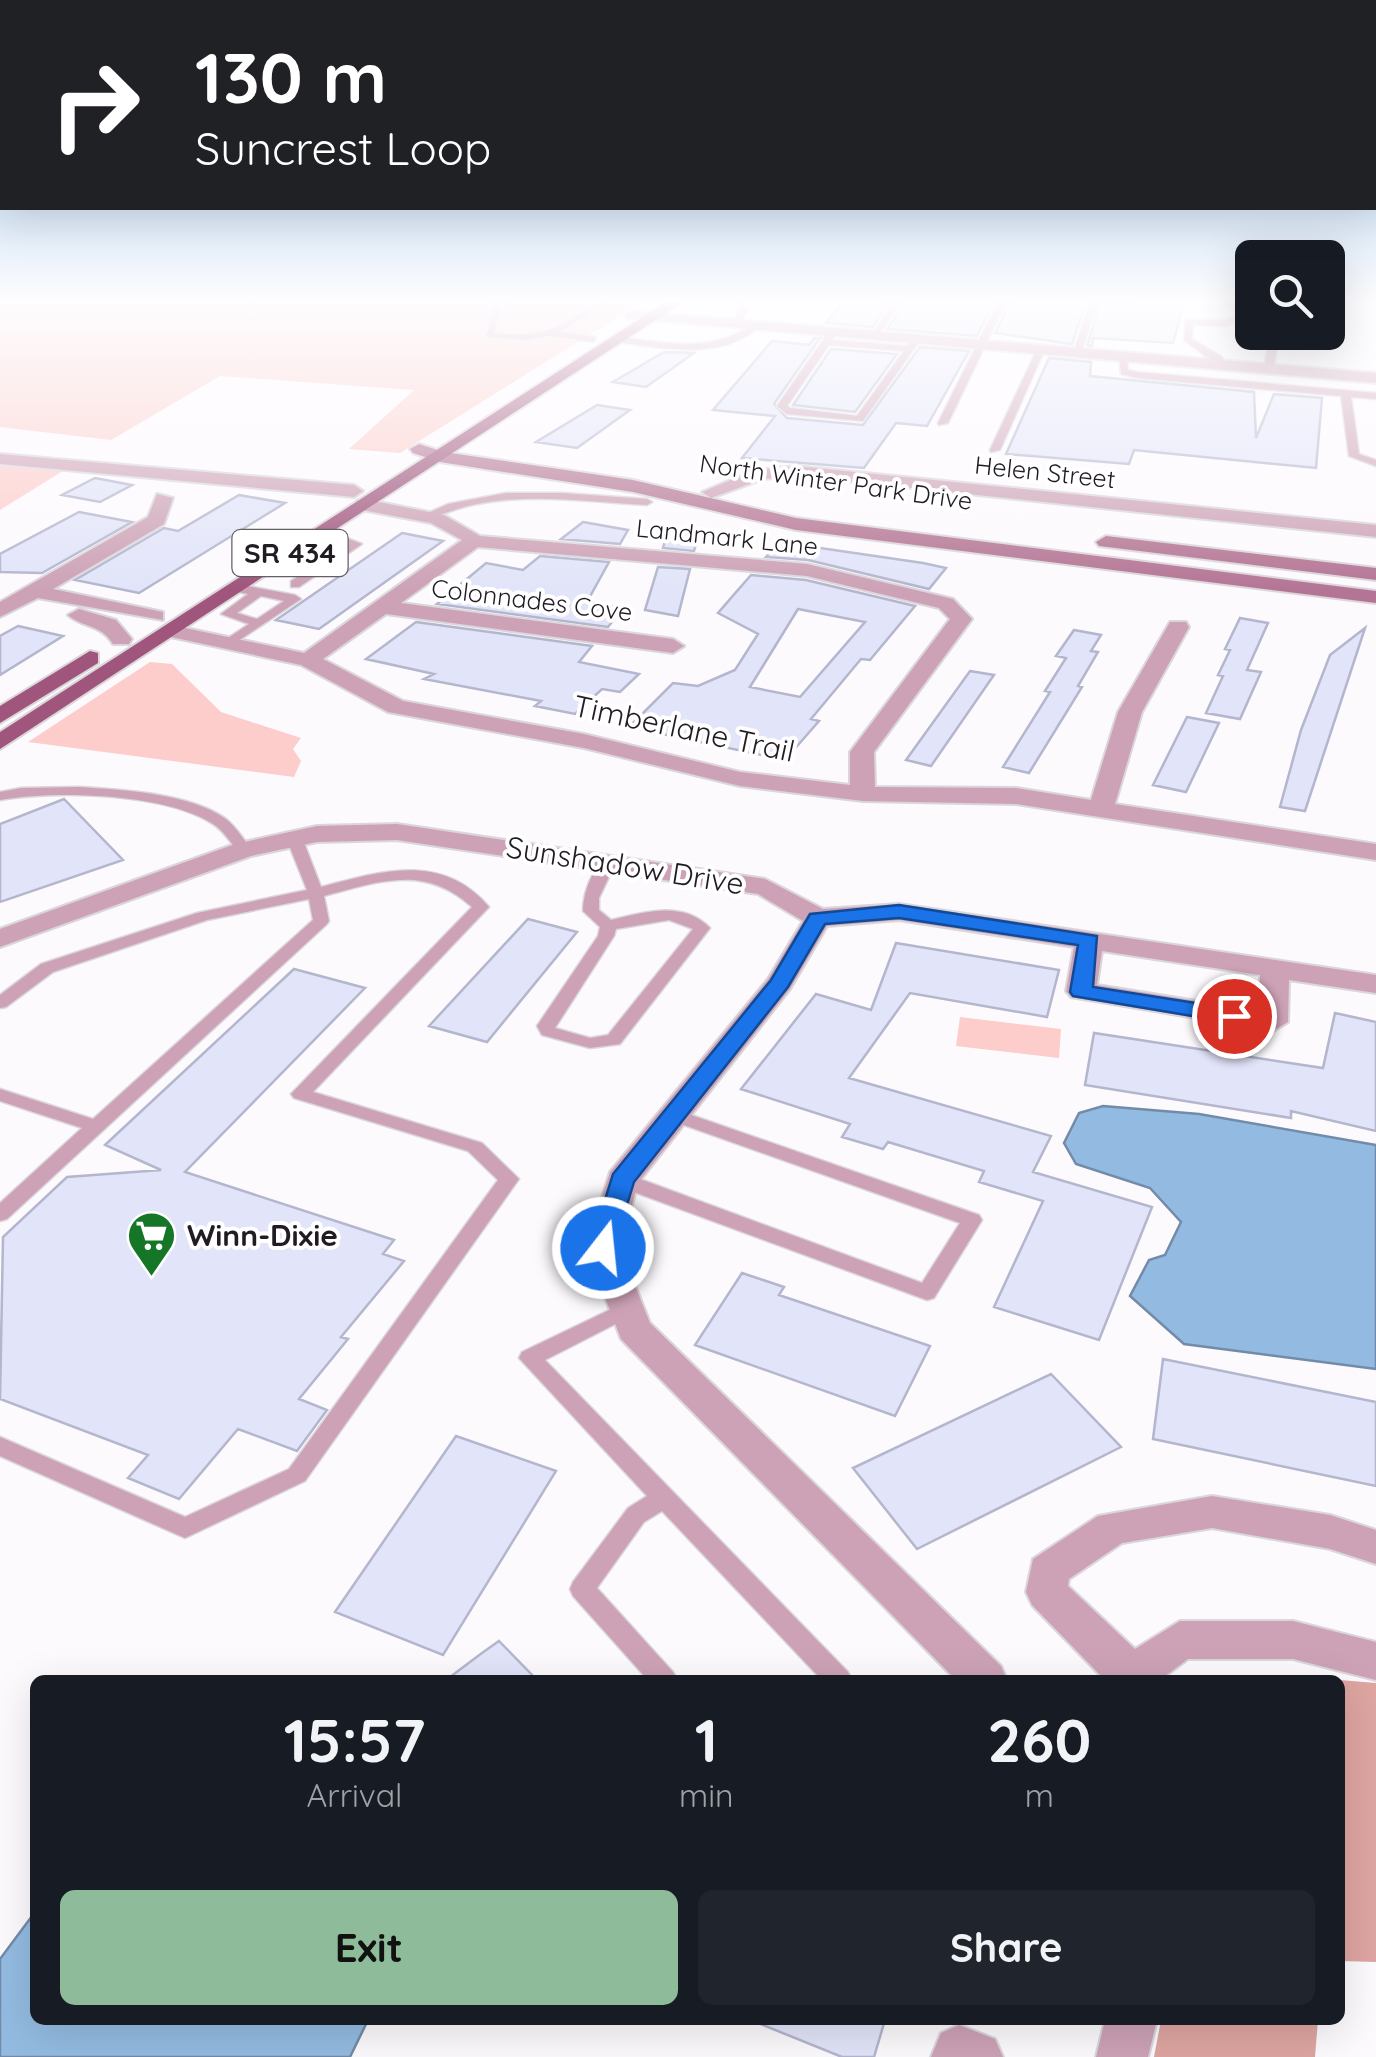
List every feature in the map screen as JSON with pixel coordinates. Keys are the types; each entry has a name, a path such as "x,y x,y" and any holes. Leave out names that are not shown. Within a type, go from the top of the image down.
{"main road":[{"name":"SR 434","path":"164,623 243,599 419,450 505,398"},
{"name":"SR 434","path":"0,716 164,623 184,598 445,453 521,398"},
{"name":"SR 434","path":"0,742 131,644"}],"street":[{"name":"North Winter Park Drive","path":"419,450 711,492 1376,574"},
{"name":"North Winter Park Drive","path":"445,453 633,486 796,524 1376,597"},
{"path":"0,459 358,498 425,516 467,532 474,540 308,660"},
{"name":"Helen Street","path":"711,492 760,474 797,471 1376,532"},
{"path":"18,601 157,520 164,498"},
{"name":"Landmark Lane","path":"474,540 806,570 946,603 962,619 862,752 863,794"},
{"name":"Timberlane Trail","path":"18,601 79,607 164,623 229,643 308,660 396,707 437,718 541,732 740,779 863,794 1016,796 1374,844"},
{"name":"Timberlane Trail","path":"79,607 115,626 131,644"},
{"name":"Colonnades Cove","path":"384,607 674,646"},
{"path":"1101,807 1130,712 1178,627"},
{"name":"Sunshadow Drive","path":"0,938 244,850 317,834 397,832 765,887 818,918"},
{"path":"980,1675 634,1330 603,1248 622,1180 780,983 818,918 899,912 1376,984"},
{"path":"1089,940 1081,992 1273,1022 1275,969"},
{"path":"1126,1675 1047,1592 1048,1571 1112,1528 1212,1512 1330,1532 1376,1547"},
{"path":"1131,1675 1180,1640 1293,1640 1376,1661"},
{"path":"1122,2057 1129,2025"},
{"path":"957,2057 959,2050 978,2057"}],"lane":[{"path":"787,398 782,406 786,411 860,419 875,398"},
{"path":"943,423 955,398"},
{"path":"996,450 1019,398"},
{"path":"1348,398 1354,456 1376,463"},
{"path":"425,516 454,503 495,496 646,502"},
{"path":"295,584 356,544 344,536 322,532"},
{"path":"229,643 258,623 272,610 295,599 259,592 243,599 229,617 258,623"},
{"path":"0,796 49,788 117,794 199,811 220,822 244,850"},
{"path":"0,1214 321,921 316,893 295,840"},
{"path":"607,864 591,898 591,912 608,926"},
{"path":"0,1003 47,968 203,916 400,871 461,884 481,908 300,1094 475,1148 509,1180 297,1474 184,1528 0,1446"},
{"path":"664,915 695,922 702,928 614,1040 590,1043 548,1031 546,1026 596,956 608,926 664,915"},
{"path":"0,1095 96,1126"},
{"path":"622,1180 928,1293 972,1220 674,1115"},
{"path":"626,1310 530,1358 832,1675"},
{"path":"659,1675 582,1589 636,1515 664,1497"}],"shaded area":[{"path":"0,398 183,398 111,440 0,427"},
{"path":"405,398 488,398 400,453 349,449"},
{"path":"0,462 66,469 0,510"},
{"path":"150,662 172,664 221,712 301,738 293,749 301,761 294,777 28,742"},
{"path":"960,1017 1061,1029 1059,1058 956,1046"},
{"path":"1345,1680 1376,1683 1376,1962 1345,1961"},
{"path":"1160,2025 1318,2025 1315,2057 1154,2057"}],"water":[{"path":"1103,1106 1199,1114 1376,1145 1376,1369 1184,1344 1130,1296 1149,1260 1165,1255 1181,1222 1150,1188 1076,1164 1064,1143 1079,1113"},
{"path":"30,1919 30,2025 366,2025 350,2057 0,2057 0,1959"}],"building":[{"path":"723,398 778,398 774,404 787,418 863,425 883,398 943,398 927,426 896,423 864,468 742,458 775,416 713,410"},
{"path":"798,398 865,398 855,412 793,405"},
{"path":"1031,398 1254,398 1256,438 1272,398 1322,398 1316,468 1134,450 1129,464 1006,454"},
{"path":"597,405 630,410 577,448 536,442"},
{"path":"95,478 132,485 100,502 62,495"},
{"path":"239,495 285,503 139,593 75,580 164,528 178,531"},
{"path":"79,512 132,522 42,573 0,572 0,554"},
{"path":"583,522 628,530 620,544 561,539"},
{"path":"668,530 699,534 694,551 663,548"},
{"path":"402,533 443,541 319,629 276,620"},
{"path":"779,542 946,568 929,589 808,560 766,557"},
{"path":"540,556 609,562 587,602 623,608 608,627 437,604 486,563 523,570"},
{"path":"658,567 690,569 678,616 645,610"},
{"path":"751,575 806,580 915,606 870,660 861,659 811,719 819,721 785,760 629,727 673,683 698,686 735,670 758,634 718,613","holes":["798,609 865,622 800,697 750,687"]},
{"path":"1240,618 1268,623 1247,670 1261,672 1240,719 1206,713 1223,676 1218,675 1230,650 1225,649"},
{"path":"416,622 592,646 579,662 639,674 620,692 602,689 575,714 535,706 541,701 424,679 434,674 366,659"},
{"path":"18,626 63,636 0,675 0,636"},
{"path":"1365,628 1305,811 1280,807 1301,730 1330,655"},
{"path":"1074,630 1101,635 1091,651 1098,652 1078,686 1082,687 1029,773 1003,767 1050,692 1045,691 1066,658 1056,656"},
{"path":"970,671 994,675 931,766 906,760"},
{"path":"1187,717 1219,723 1186,792 1153,785"},
{"path":"64,799 123,860 0,902 0,824"},
{"path":"528,919 577,932 487,1042 429,1026"},
{"path":"896,943 1059,970 1047,1017 910,993 849,1078 1051,1136 1033,1172 1152,1207 1099,1340 994,1307 1043,1201 979,1182 984,1171 888,1142 883,1149 842,1137 850,1124 741,1089 816,994 871,1010"},
{"path":"294,969 365,988 185,1172 394,1240 383,1254 404,1261 341,1337 348,1339 299,1399 327,1410 297,1451 238,1429 179,1499 128,1478 148,1455 0,1399 3,1237 67,1177 161,1170 105,1145"},
{"path":"1335,1013 1376,1022 1376,1131 1291,1111 1291,1118 1085,1085 1094,1033 1323,1068"},
{"path":"742,1273 784,1287 779,1295 930,1346 895,1416 695,1345"},
{"path":"1163,1359 1376,1402 1376,1486 1153,1439"},
{"path":"1051,1374 1121,1447 917,1549 853,1468"},
{"path":"456,1436 556,1471 443,1655 335,1612"},
{"path":"499,1641 532,1675 453,1675"},
{"path":"763,2025 884,2025 874,2057 842,2057"}],"place":[{"name":"Winn-Dixie","path":"152,1278"}],"route":[{"path":"603,1248 622,1180 780,983 818,918 899,912 1089,940 1081,992 1234,1016"}]}
